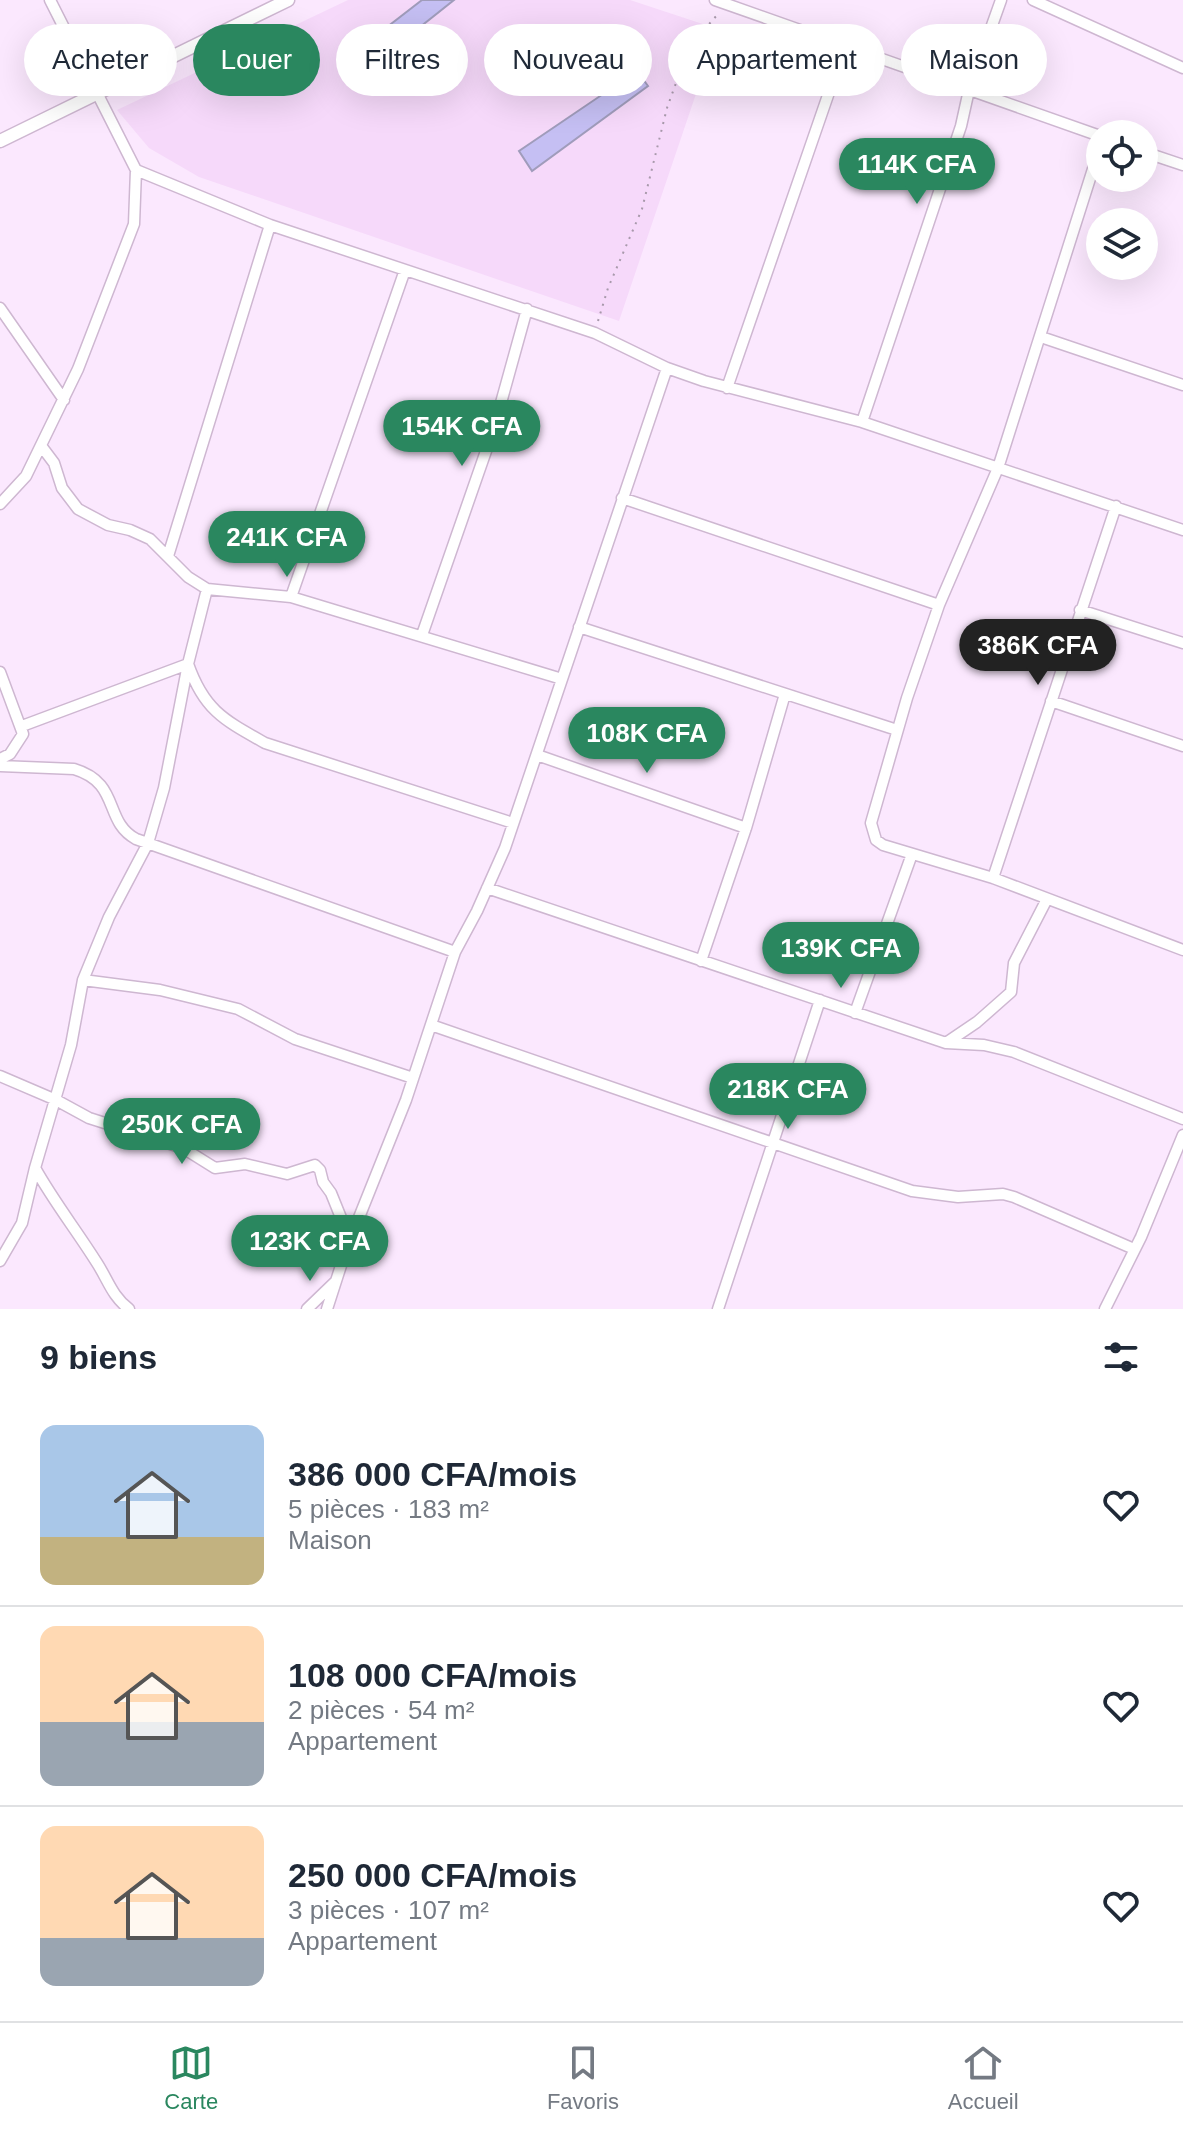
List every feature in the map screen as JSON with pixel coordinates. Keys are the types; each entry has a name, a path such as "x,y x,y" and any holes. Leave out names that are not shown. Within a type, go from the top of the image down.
{"street":[{"path":"50,0 62,24"},
{"path":"177,55 288,0"},
{"path":"715,0 784,24"},
{"path":"992,24 1001,0"},
{"path":"1033,0 1183,68"},
{"path":"0,141 94,96"},
{"path":"0,504 26,476 42,447 64,400 134,224 136,170 99,96"},
{"path":"727,388 828,96"},
{"path":"862,422 961,126 968,96"},
{"path":"986,96 1086,131"},
{"path":"1158,157 1183,165"},
{"path":"136,170 270,225 595,333 667,368 727,388 862,422 1183,530"},
{"path":"1086,192 998,468 939,605 897,730 871,823 876,840 883,845 993,878 1183,950"},
{"path":"168,556 270,225"},
{"path":"291,597 405,270"},
{"path":"0,308 64,400"},
{"path":"422,635 494,428 527,309"},
{"path":"1041,337 1183,385"},
{"path":"327,1309 350,1240 413,1078 455,952 487,888 513,823 667,368"},
{"path":"42,447 54,463 62,488 78,509 108,525 142,535 188,577 207,589 291,597 562,679"},
{"path":"622,498 939,605"},
{"path":"993,878 1116,506"},
{"path":"0,1261 22,1223 76,1024 83,980 109,917 148,843 164,788 188,664 207,589"},
{"path":"1080,610 1183,643"},
{"path":"579,627 897,730"},
{"path":"22,726 188,664"},
{"path":"188,664 197,688 214,710 231,724 265,743 513,823"},
{"path":"0,672 23,734 10,754 0,759"},
{"path":"701,961 746,828 785,694"},
{"path":"1051,701 1183,746"},
{"path":"537,755 746,828"},
{"path":"0,768 74,769 95,778 104,788 123,830 148,843 455,952"},
{"path":"855,1013 912,854"},
{"path":"487,888 946,1043 984,1045 1014,1052 1183,1119"},
{"path":"946,1043 977,1022 1011,992 1014,963 1047,899"},
{"path":"83,980 160,990 238,1009 295,1039 413,1078"},
{"path":"718,1309 820,1000"},
{"path":"431,1025 912,1191 958,1197 1003,1194 1134,1249"},
{"path":"0,1076 89,1118 189,1151 215,1168 245,1164 287,1174 315,1165 331,1193 350,1240"},
{"path":"1105,1309 1183,1135"},
{"path":"35,1168 65,1219 98,1265 110,1290 129,1309"},
{"path":"307,1309 336,1281"}],"path":[{"path":"595,333 608,288 642,209 667,108 689,47 728,4"}],"shaded area":[{"path":"348,0 630,0 703,24 668,24 668,96 695,96 619,321 199,177 149,148 117,110 146,96 177,96 177,81 193,74 193,96 320,96 320,24 298,24"}],"building":[{"path":"422,0 454,0 424,24 391,24"},
{"path":"600,96 634,96 532,171 519,151"}]}
